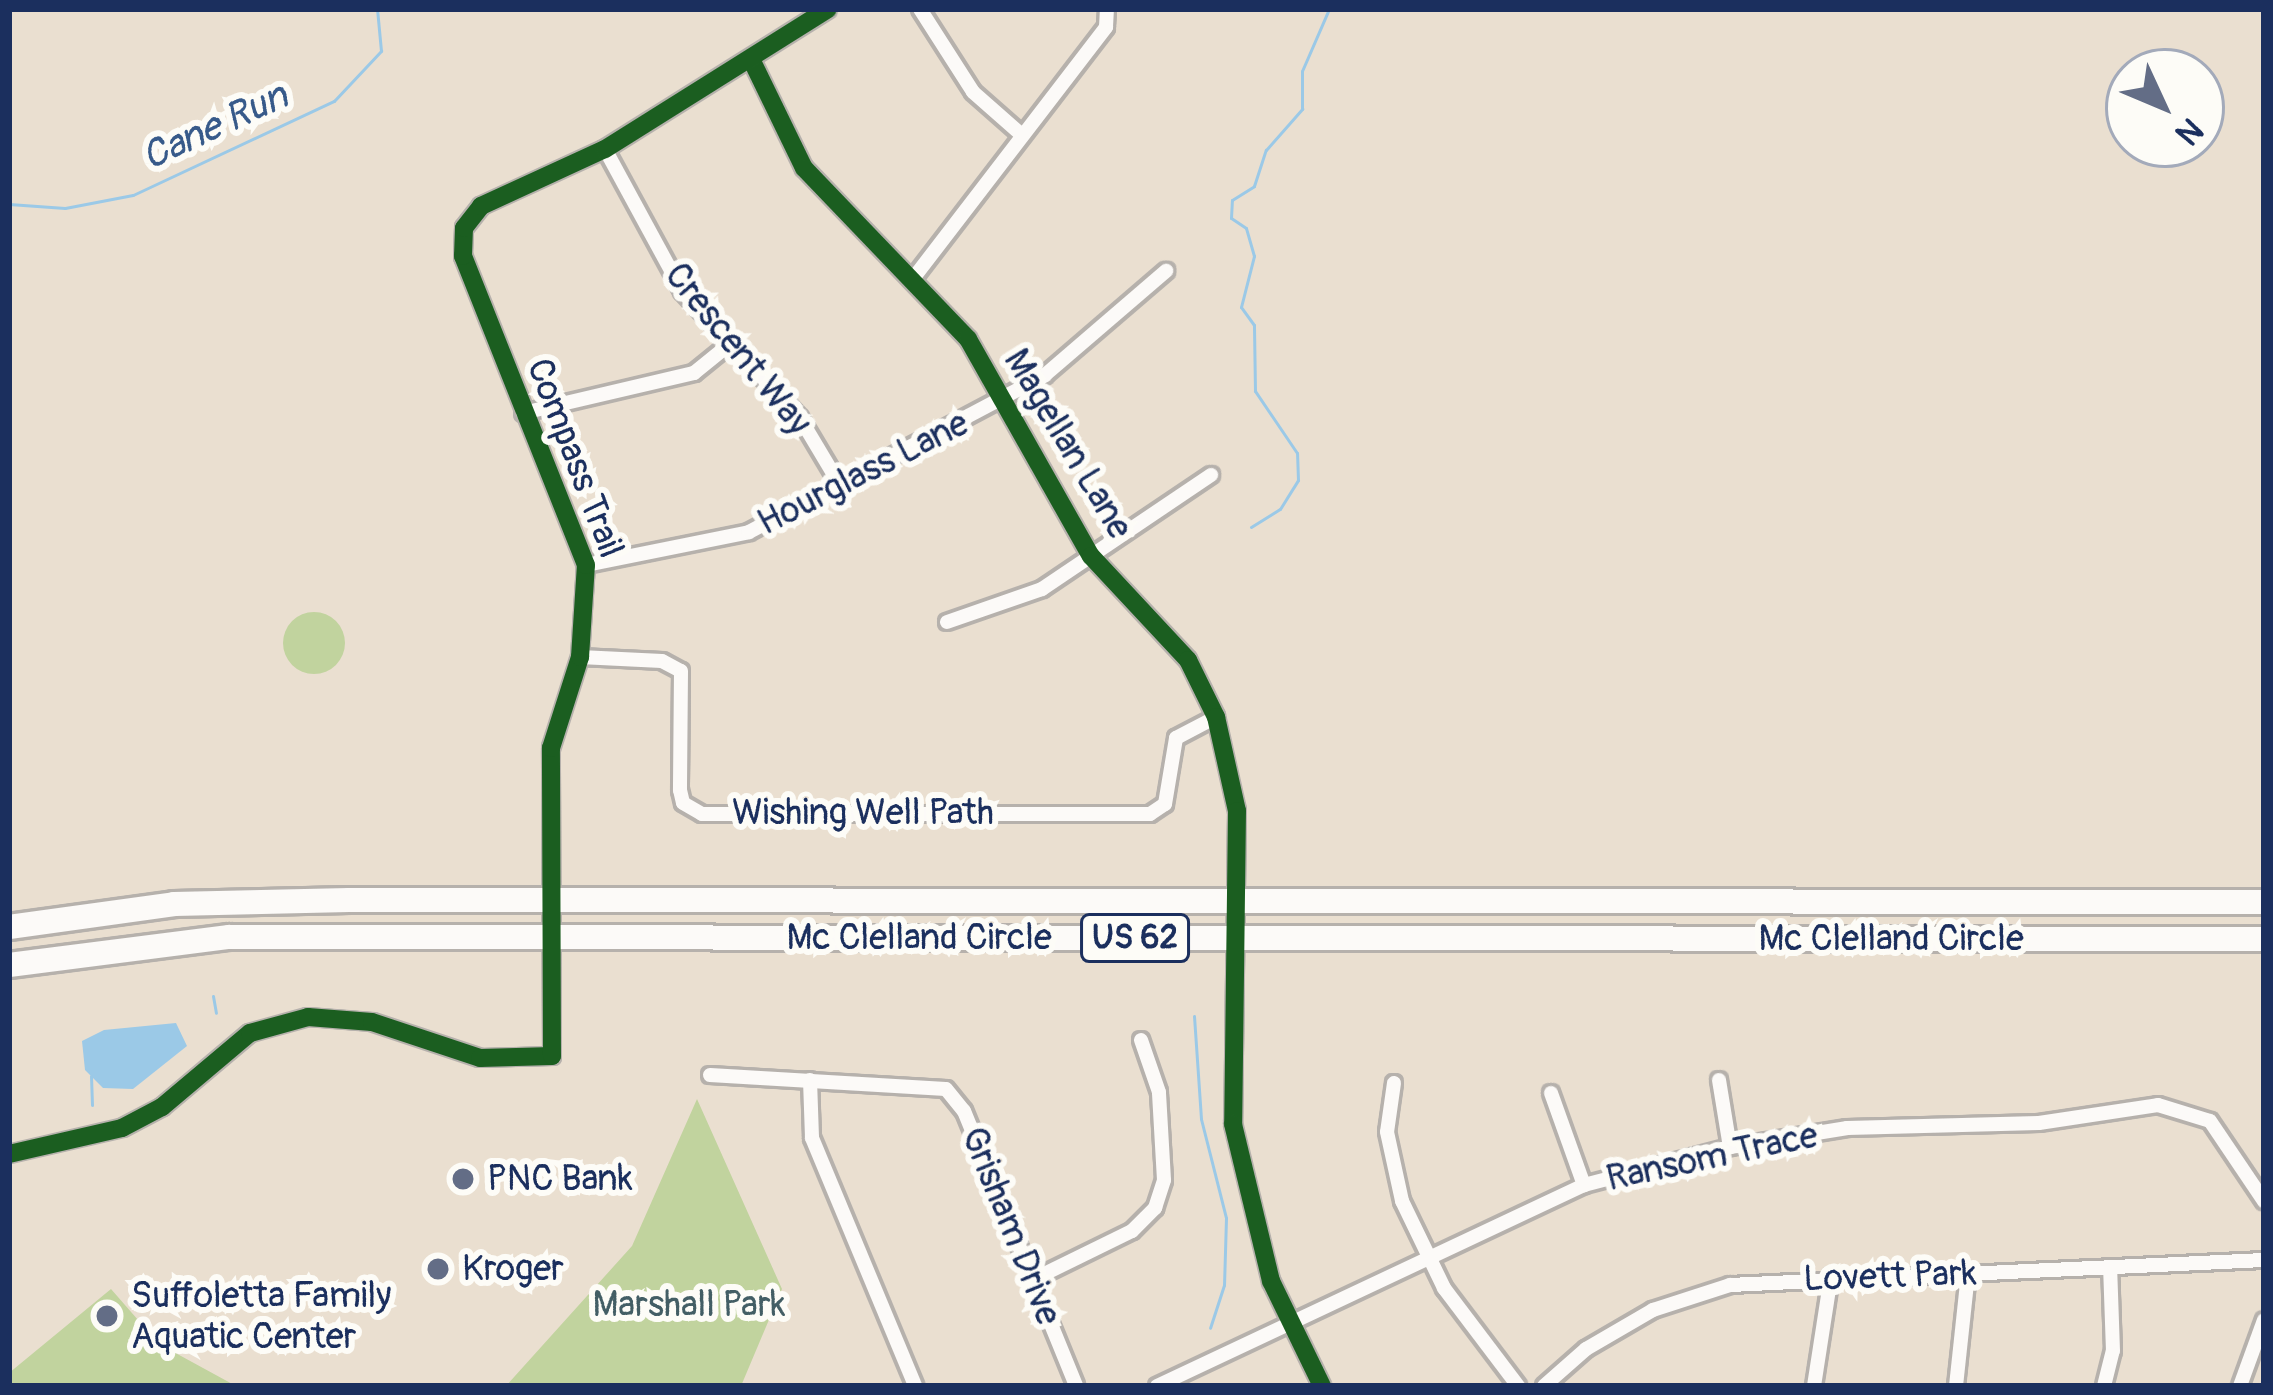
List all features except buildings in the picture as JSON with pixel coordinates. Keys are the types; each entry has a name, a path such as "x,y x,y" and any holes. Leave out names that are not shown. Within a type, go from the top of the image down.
{"highway":[{"name":"Mc Clelland Circle","path":"9,927 174,904 2264,902"},
{"name":"Mc Clelland Circle","path":"9,965 229,937 2264,939"}],"street":[{"path":"605,149 828,9"},
{"path":"920,9 974,92 1022,135"},
{"path":"912,280 1106,27 1107,9"},
{"name":"Magellan Lane","path":"751,59 804,168 968,339 1091,556 1188,660 1216,717 1238,811 1233,1124 1257,1234 1289,1322 1322,1386"},
{"name":"Compass Trail","path":"9,1154 122,1128 162,1107 250,1033 308,1017 372,1022 480,1058 552,1056 550,748 580,657 586,565 463,256 464,228 481,206 605,149"},
{"name":"Crescent Way","path":"605,149 682,291 800,418 840,484"},
{"name":"Hourglass Lane","path":"586,565 749,532 1045,375 1166,271"},
{"path":"523,413 694,373 731,343"},
{"path":"947,622 1042,589 1211,476"},
{"name":"Wishing Well Path","path":"580,657 662,661 681,671 680,790 683,802 702,814 1150,814 1165,804 1176,738 1216,717"},
{"path":"1034,1280 1132,1231 1155,1208 1164,1180 1159,1092 1141,1040"},
{"name":"Grisham Drive","path":"710,1075 946,1089 964,1111 1076,1386"},
{"path":"810,1080 812,1138 915,1386"},
{"path":"1719,1080 1730,1147"},
{"path":"1394,1083 1391,1166 1425,1257 1518,1386"},
{"path":"1551,1093 1584,1185"},
{"name":"Ransom Trace","path":"1157,1386 1584,1185 1730,1147 1847,1129 2039,1123 2158,1105 2210,1121 2264,1201"},
{"name":"Lovett Park","path":"1544,1386 1586,1349 1653,1310 1730,1285 1831,1276 2264,1260"},
{"path":"2104,1386 2113,1351 2110,1267"},
{"path":"1956,1386 1968,1273"},
{"path":"1814,1386 1831,1276"},
{"path":"2240,1386 2264,1321"}],"green space":[{"path":"314,612 336,621 345,643 336,665 314,674 292,665 283,643 292,621"},
{"name":"Marshall Park","path":"697,1099 782,1289 741,1386 506,1386 632,1246"},
{"name":"Suffoletta Family Aquatic Center","path":"111,1289 159,1344 236,1386 9,1386 9,1373"}],"water":[{"path":"176,1023 187,1046 133,1089 103,1088 85,1070 82,1041 104,1030"}],"waterway":[{"name":"Cane Run","path":"9,204 65,208 133,195 334,101 381,51 377,9"},
{"path":"1251,527 1280,509 1298,480 1297,453 1255,391 1254,325 1241,307 1254,256 1246,228 1231,218 1232,200 1254,186 1266,150 1302,109 1302,71 1329,9"},
{"path":"213,996 216,1013"},
{"path":"1194,1016 1201,1119 1226,1218 1224,1285 1210,1328"},
{"path":"91,1076 92,1105"}],"cycle path":[{"path":"9,1154 122,1128 162,1107 250,1033 308,1017 372,1022 480,1058 552,1056 551,748 580,657 586,565 463,256 464,228 481,206 605,149 828,9"},
{"path":"751,59 804,168 968,339 1091,556 1188,660 1216,717 1237,811 1233,1124 1271,1281 1322,1386"}],"place":[{"name":"PNC Bank","path":"463,1179"},
{"name":"Kroger","path":"438,1269"},
{"name":"Suffoletta Family Aquatic Center","path":"107,1316"}]}
